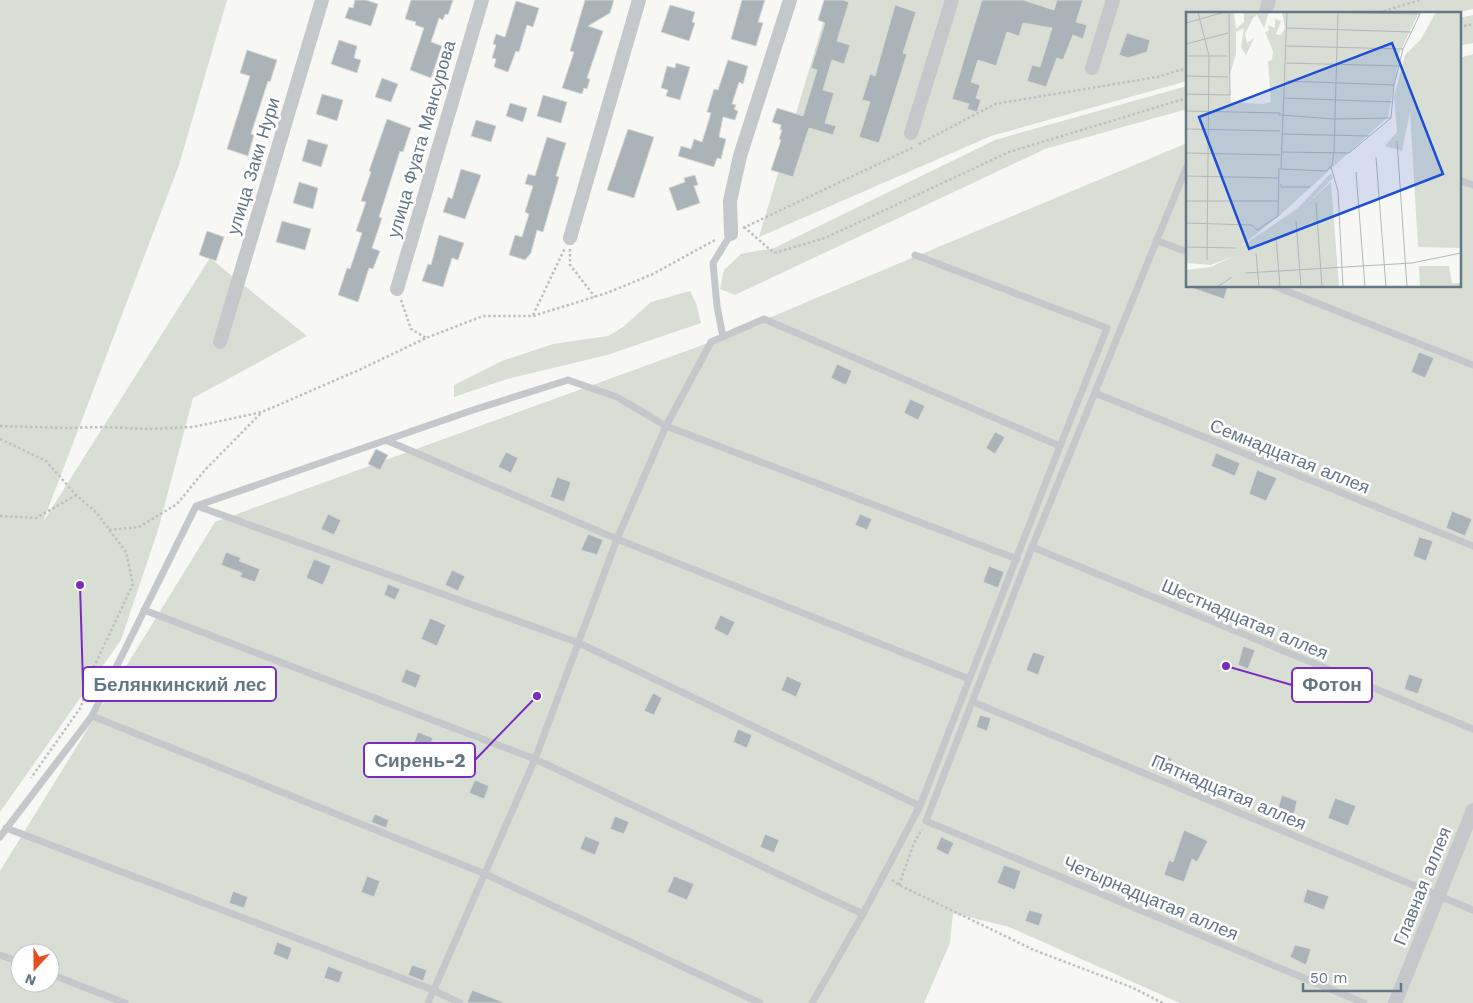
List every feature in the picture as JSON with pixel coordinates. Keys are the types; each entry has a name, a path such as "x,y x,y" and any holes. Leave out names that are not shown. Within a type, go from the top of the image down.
{"street":[{"name":"улица Заки Нури","path":"220,342 322,0"},
{"name":"улица Фуата Мансурова","path":"397,289 482,0"},
{"path":"570,238 639,0"},
{"path":"731,234 730,201 740,156 790,0"},
{"path":"911,133 952,0"},
{"path":"1092,68 1112,0"},
{"name":"Главная аллея","path":"1395,1003 1473,810"}],"lane":[{"path":"926,821 1032,547 1186,168"},
{"path":"1460,180 1473,186"},
{"path":"723,337 717,306 713,263 731,234"},
{"path":"1156,240 1186,252"},
{"path":"812,1003 863,914 920,806 1107,328 915,255"},
{"path":"1279,288 1473,364"},
{"path":"428,1003 535,759 617,539 666,426 711,342 764,319 1060,446"},
{"path":"0,837 92,716 196,506 473,410 568,380 617,397 666,426 1017,559"},
{"name":"Семнадцатая аллея","path":"1095,393 1473,546"},
{"path":"388,441 617,539 970,679"},
{"path":"196,506 579,643 920,806"},
{"name":"Шестнадцатая аллея","path":"1032,547 1473,730"},
{"path":"144,610 535,759 863,914"},
{"name":"Пятнадцатая аллея","path":"973,702 1473,910"},
{"path":"92,716 484,873 760,1003"},
{"name":"Четырнадцатая аллея","path":"926,821 1364,1003"},
{"path":"6,828 433,990 460,1003"},
{"path":"60,978 125,1003"}],"path":[{"path":"1381,12 1420,0"},
{"path":"1460,27 1473,24"},
{"path":"0,426 102,427 149,430 193,427 262,412 359,370 426,338 483,316 533,316 595,297 653,274 715,240 938,136 995,104 1156,77 1186,68"},
{"path":"744,227 774,253 825,238 1009,152 1186,98"},
{"path":"570,238 570,265 595,297"},
{"path":"533,316 570,238"},
{"path":"397,289 411,329 426,338"},
{"path":"109,530 139,527 177,504 205,470 262,412"},
{"path":"0,440 46,461 76,495 96,512 126,552 133,584 93,669 81,706 29,780"},
{"path":"0,516 36,518 76,495"},
{"path":"899,885 914,843 926,821"},
{"path":"880,881 893,880 899,885 1034,950 1131,987 1163,1003"}],"shaded area":[{"path":"0,0 227,0 179,165 43,522 210,258 307,336 193,398 158,530 121,640 0,812"},
{"path":"830,0 1473,0 1473,9 1460,12 1186,12 1186,81 991,136 759,237"},
{"path":"1473,15 1473,43 1460,46 1460,18"},
{"path":"1473,54 1473,1003 1180,1003 1009,927 953,913 950,943 924,1003 0,1003 0,871 215,522 711,342 1186,143 1186,288 1460,288 1460,58"},
{"path":"1186,86 1186,109 1045,149 735,295 720,289 724,270 741,254 774,248 995,140"},
{"path":"690,291 696,303 701,323 607,355 507,379 454,397 454,385 502,361 553,344 608,336 623,327 651,302"}],"building":[{"path":"355,0 366,0 378,4 371,26 345,18 349,7 353,8"},
{"path":"411,0 453,0 448,15 445,14 443,20 439,18 431,42 442,46 431,78 410,70 424,28 415,25 416,22 405,19"},
{"path":"585,0 614,0 610,13 588,26 603,31 587,78 590,79 587,89 584,88 582,94 562,88 574,52 570,51"},
{"path":"742,0 765,0 758,22 763,23 756,46 731,39"},
{"path":"824,0 843,0 849,2 837,41 850,45 844,64 832,60 823,90 834,93 825,123 836,126 833,135 809,128 793,177 771,170 781,140 779,139 782,130 780,130 781,125 772,122 777,108 803,116 817,70 811,68 825,23 818,20"},
{"path":"982,0 1023,0 1054,10 1057,0 1083,0 1076,22 1087,25 1083,39 1073,35 1063,60 1057,58 1046,87 1027,81 1032,65 1040,67 1052,28 1023,23 1019,36 1007,32 996,66 978,60 971,82 980,85 976,98 981,100 977,112 967,109 969,104 952,99"},
{"path":"516,1 539,8 533,27 527,25 519,52 516,51 508,72 494,67 496,59 492,58 496,45 493,44 496,34 505,37"},
{"path":"670,5 695,12 692,22 695,23 689,41 661,32"},
{"path":"895,5 916,12 903,53 907,54 879,143 859,137 870,102 862,100 870,74 875,76"},
{"path":"1127,33 1150,40 1147,52 1128,58 1119,55"},
{"path":"339,40 357,46 354,58 361,60 357,73 331,64"},
{"path":"247,50 277,60 270,82 268,81 251,134 254,135 248,156 227,149 250,76 240,73"},
{"path":"728,60 748,66 743,84 739,82 732,104 736,105 734,109 738,111 735,120 723,117 719,137 726,139 721,159 717,158 714,167 678,156 681,146 691,149 694,139 702,142 711,113 707,112 714,89 718,90"},
{"path":"676,63 690,67 680,100 666,96 668,90 661,88 667,66 675,68"},
{"path":"382,78 398,84 391,102 375,97"},
{"path":"322,94 343,100 337,121 316,114"},
{"path":"543,95 567,102 561,123 537,116"},
{"path":"510,103 527,108 523,122 506,116"},
{"path":"387,119 411,128 403,152 400,151 379,217 382,218 372,248 380,251 373,269 369,268 358,302 338,295 347,268 350,269 362,233 356,231 366,202 361,201"},
{"path":"476,120 496,126 491,142 471,136"},
{"path":"628,129 654,137 634,198 607,190"},
{"path":"547,137 566,143 556,176 559,177 543,232 537,230 531,253 525,260 509,255 515,235 522,237 529,214 525,212 533,186 525,184 528,174 535,176"},
{"path":"308,139 328,145 321,167 302,161"},
{"path":"461,169 481,175 465,219 443,212 448,197 452,199"},
{"path":"695,175 698,185 694,186 700,203 677,211 669,188 685,182 684,178"},
{"path":"299,182 318,188 313,209 293,203"},
{"path":"282,221 311,229 305,250 276,242"},
{"path":"207,231 224,237 216,261 199,255"},
{"path":"439,235 464,243 458,260 452,258 443,287 422,281 428,264 431,265"},
{"path":"1192,288 1227,288 1224,299"},
{"path":"1419,352 1434,358 1425,378 1411,372"},
{"path":"837,364 852,371 846,385 831,378"},
{"path":"910,399 925,406 918,420 904,413"},
{"path":"995,432 1005,437 995,454 986,448"},
{"path":"376,449 388,455 380,470 368,464"},
{"path":"506,452 518,458 511,473 498,467"},
{"path":"1216,453 1240,463 1235,476 1211,466"},
{"path":"1257,470 1277,478 1266,501 1249,494"},
{"path":"557,477 571,482 564,502 550,497"},
{"path":"1452,511 1472,519 1465,536 1446,528"},
{"path":"328,514 341,520 334,535 321,529"},
{"path":"860,514 872,519 867,530 855,525"},
{"path":"588,534 603,540 597,555 581,550"},
{"path":"1419,537 1433,541 1426,561 1413,556"},
{"path":"226,552 241,558 239,561 260,569 255,582 240,577 242,573 221,565"},
{"path":"314,559 331,566 323,585 306,578"},
{"path":"989,566 1004,572 998,588 983,582"},
{"path":"452,570 465,576 458,591 445,585"},
{"path":"388,584 400,589 395,600 384,595"},
{"path":"720,615 735,622 728,636 714,629"},
{"path":"430,618 446,625 437,646 421,639"},
{"path":"1243,646 1255,650 1248,669 1238,665"},
{"path":"1033,652 1045,656 1038,675 1026,670"},
{"path":"406,669 421,675 416,688 401,682"},
{"path":"1409,674 1423,679 1418,694 1404,689"},
{"path":"787,676 802,683 796,697 781,690"},
{"path":"653,693 662,698 654,715 644,711"},
{"path":"980,715 991,718 987,731 976,727"},
{"path":"738,729 752,735 747,748 733,742"},
{"path":"418,732 433,738 428,751 413,745"},
{"path":"1158,753 1172,759 1168,771 1153,766"},
{"path":"475,780 489,786 484,799 469,793"},
{"path":"1282,795 1297,801 1292,824 1275,819"},
{"path":"1335,798 1356,806 1348,826 1328,818"},
{"path":"375,814 389,820 386,828 371,822"},
{"path":"615,816 629,822 624,834 610,829"},
{"path":"1184,830 1208,841 1197,862 1192,859 1184,882 1164,875 1169,860 1173,862"},
{"path":"765,834 779,840 774,853 760,847"},
{"path":"585,836 600,842 595,855 580,849"},
{"path":"941,837 954,843 948,855 936,849"},
{"path":"1004,865 1021,871 1015,890 997,883"},
{"path":"367,876 380,881 374,897 361,892"},
{"path":"674,876 694,884 687,900 667,892"},
{"path":"1307,889 1329,896 1324,910 1303,902"},
{"path":"233,891 248,897 244,908 229,903"},
{"path":"1029,910 1043,914 1039,926 1025,921"},
{"path":"277,942 292,948 288,960 273,954"},
{"path":"1295,945 1311,949 1306,965 1290,957"},
{"path":"412,965 427,970 423,981 408,975"},
{"path":"328,966 343,972 339,983 324,978"},
{"path":"472,990 503,1002 503,1003 467,1003"}],"place":[{"name":"Белянкинский лес","path":"80,585"},
{"name":"Фотон","path":"1226,666"},
{"name":"Сирень-2","path":"537,696"}]}
